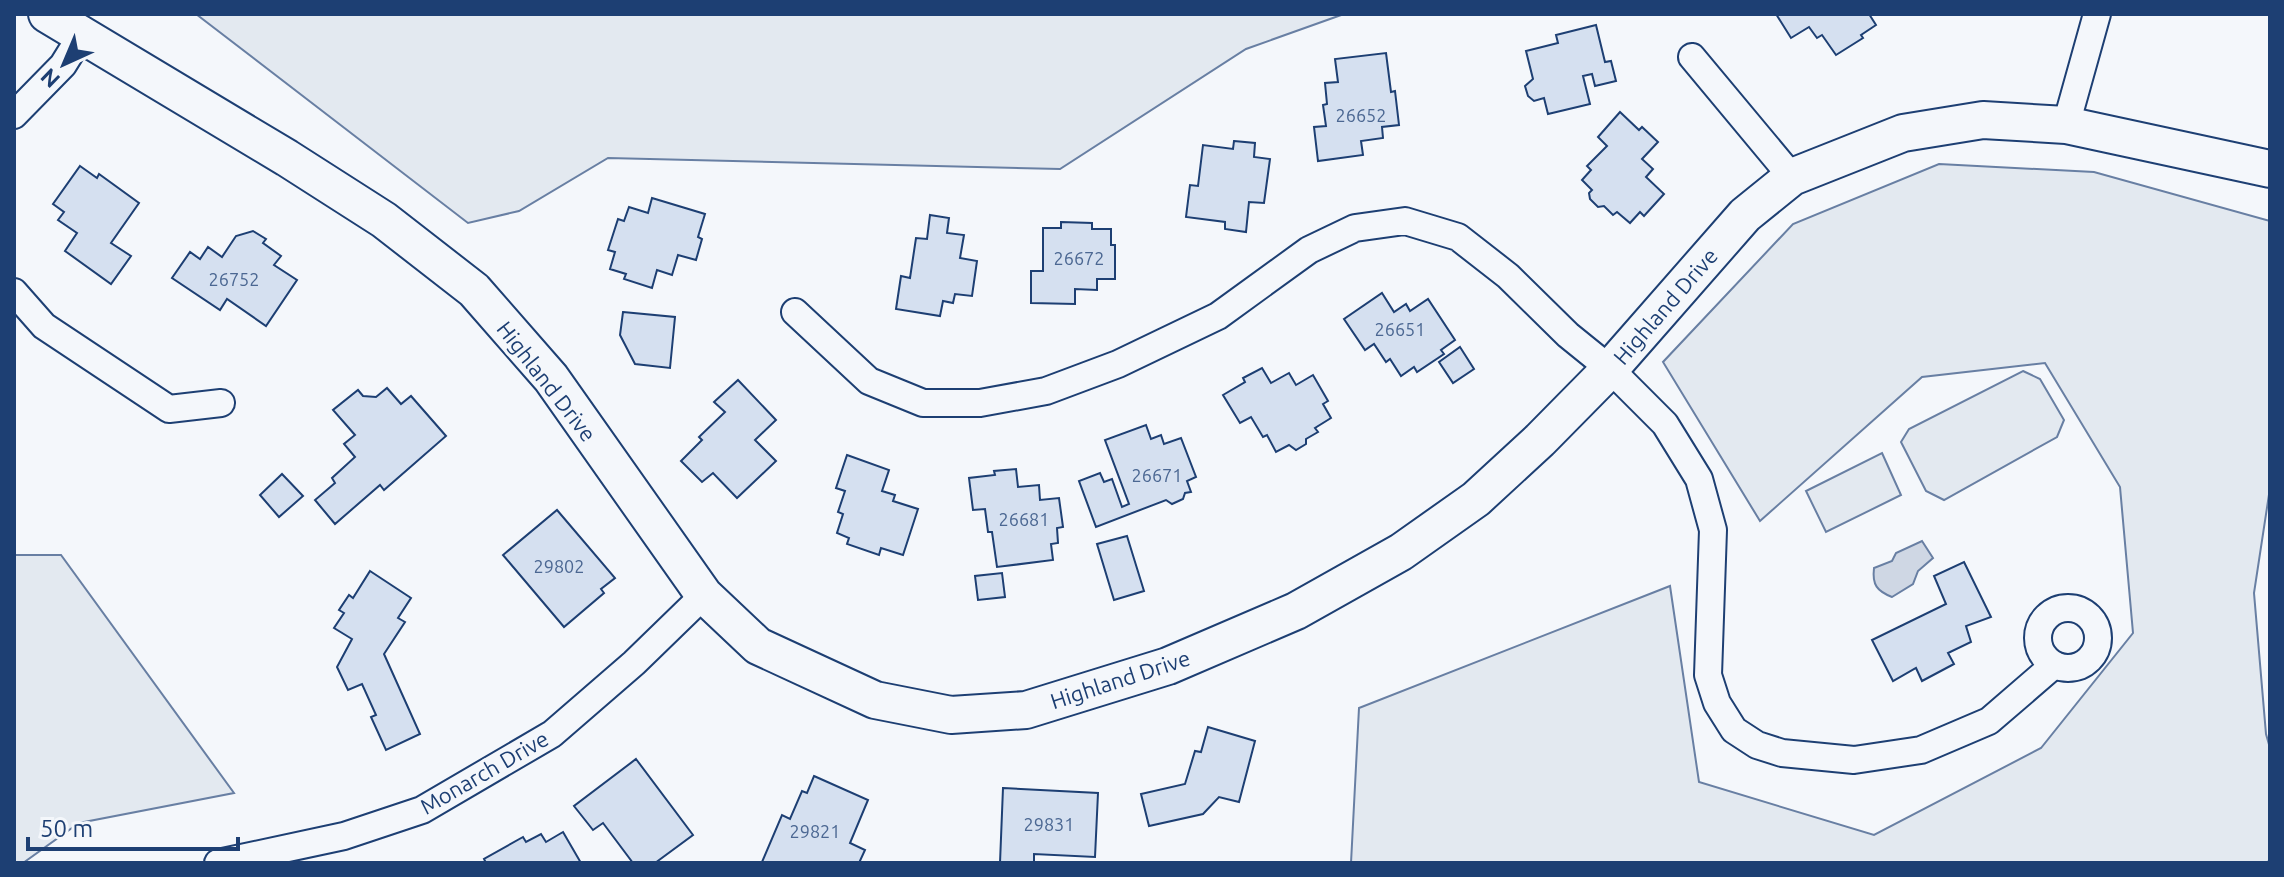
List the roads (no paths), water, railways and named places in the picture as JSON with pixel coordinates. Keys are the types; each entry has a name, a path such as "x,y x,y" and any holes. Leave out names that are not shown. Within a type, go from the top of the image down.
{"street":[{"name":"Highland Drive","path":"47,14 384,220 474,290 551,378 704,595 758,646 875,700 951,715 1026,710 1168,666 1296,611 1401,552 1476,499 1540,440 1610,369 1745,215 1792,177 1903,133 1983,120 2066,125 2270,169"},
{"path":"2066,125 2097,14"},
{"path":"14,115 63,65 81,36"},
{"path":"1692,57 1792,177"},
{"path":"795,312 869,381 923,403 980,403 1046,391 1118,364 1218,316 1309,250 1355,228 1405,221 1458,237 1508,276 1665,424 1699,479 1713,530 1708,675 1717,703 1734,730 1757,745 1782,753 1854,760 1921,750 1989,721 2054,665"},
{"path":"14,292 44,326 169,409 221,403"},
{"name":"Monarch Drive","path":"218,863 344,836 422,810 552,734 634,663 704,595"}]}
